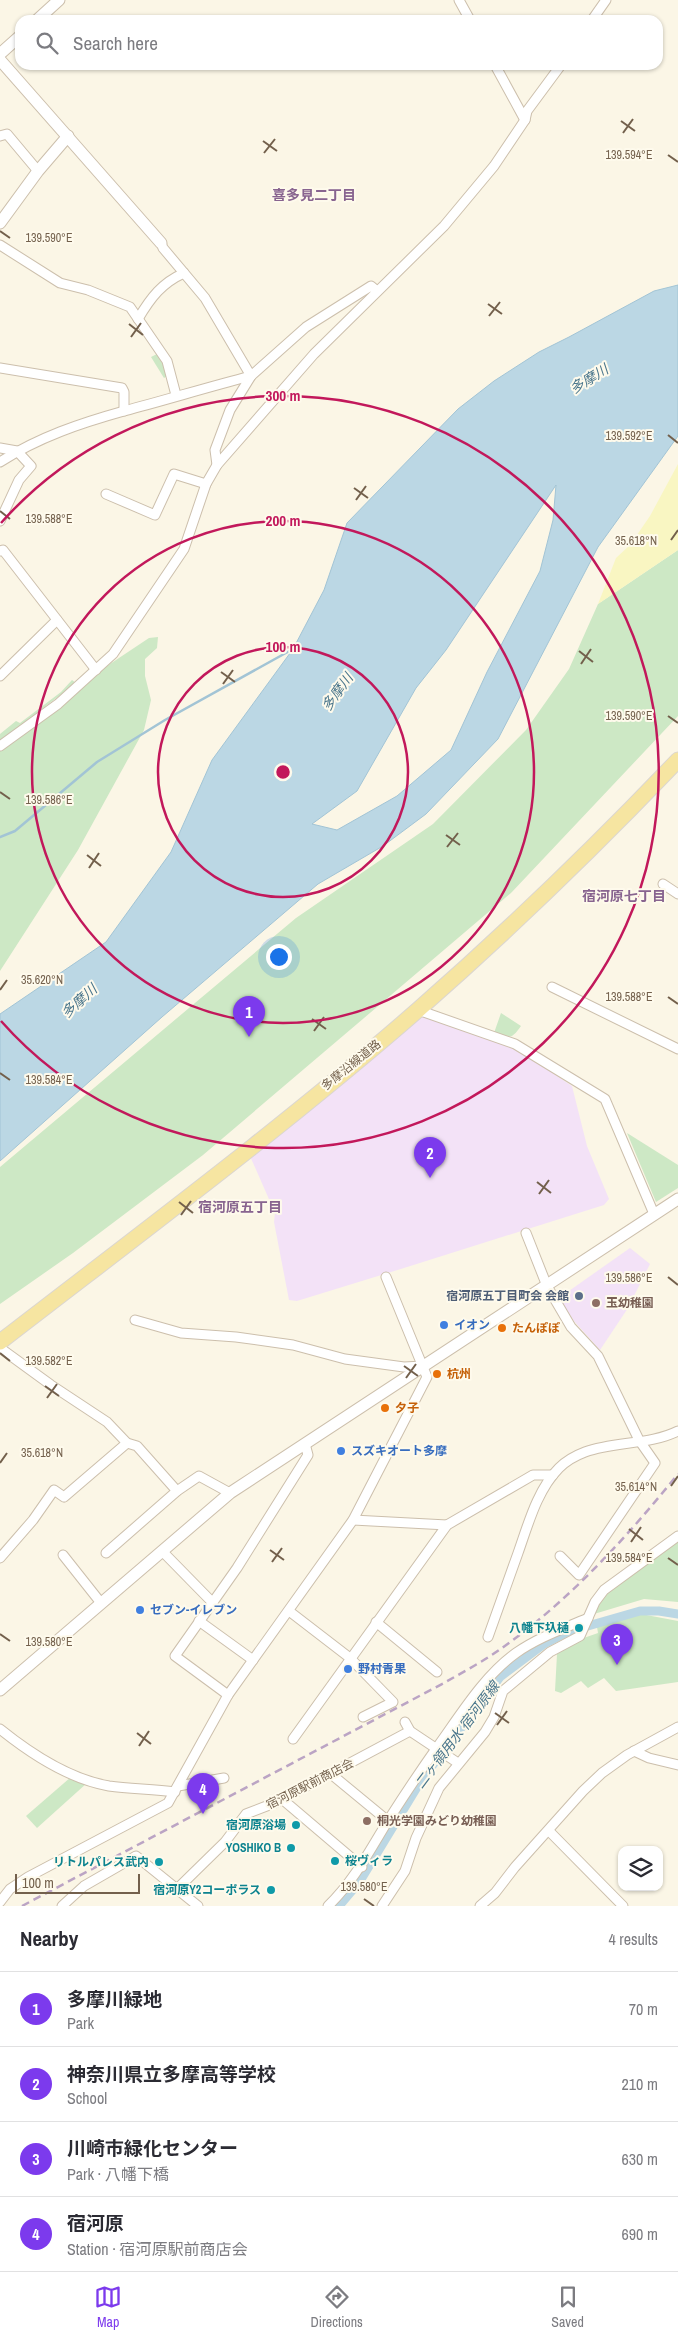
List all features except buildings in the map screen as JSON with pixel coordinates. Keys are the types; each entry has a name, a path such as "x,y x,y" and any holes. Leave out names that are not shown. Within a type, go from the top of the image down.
{"main road":[{"name":"多摩沿線道路","path":"0,1342 244,1153 418,1010 578,863 678,760"}],"street":[{"path":"459,0 467,15"},
{"path":"596,15 606,0"},
{"path":"42,15 55,2"},
{"path":"0,54 15,40"},
{"path":"0,60 161,243 163,248 205,298 251,376"},
{"path":"497,70 524,120"},
{"path":"0,746 58,704 113,654 184,549 206,484 217,465 314,354 444,226 494,166 524,120 527,111 557,70"},
{"path":"0,136 7,134 38,171"},
{"path":"0,223 38,171 68,136"},
{"path":"0,245 60,283 88,290 130,307 167,360 176,395"},
{"path":"138,319 158,289 184,272"},
{"path":"217,465 215,450 230,410 251,376 306,327 370,286 377,291"},
{"path":"0,368 122,388 124,392 124,411"},
{"path":"0,462 17,451 69,427 176,395 251,376"},
{"path":"0,448 17,451 31,466 20,480 0,521"},
{"path":"106,494 155,515 174,474 206,484"},
{"path":"0,551 3,550 96,670"},
{"path":"0,676 57,620"},
{"path":"663,884 678,894"},
{"path":"552,987 678,1049"},
{"path":"418,1010 515,1044 604,1099 654,1214"},
{"path":"0,1690 230,1493 379,1398 423,1366 678,1199"},
{"path":"526,1233 547,1286 571,1327 598,1356 639,1440 655,1463 579,1575 560,1556"},
{"path":"0,1902 10,1889 28,1877 168,1803 228,1695 353,1520 427,1377 386,1276"},
{"path":"134,1320 181,1333 236,1337 293,1345 345,1359 404,1367 423,1366"},
{"path":"0,1348 107,1422 127,1443 137,1446 177,1491"},
{"path":"488,1636 531,1516 553,1475 560,1466 583,1453 599,1447 639,1440 660,1439 678,1431"},
{"path":"0,1558 54,1490 64,1498 127,1443"},
{"path":"228,1695 175,1656 213,1603 308,1455 305,1444"},
{"path":"293,1739 447,1525 533,1475 553,1475"},
{"path":"106,1554 177,1491 199,1476 230,1493"},
{"path":"353,1520 447,1525"},
{"path":"382,1906 405,1871 416,1838 455,1761 485,1732 494,1717 503,1691 550,1652 580,1636 595,1602 604,1590 678,1536"},
{"path":"162,1551 213,1603"},
{"path":"64,1555 101,1603"},
{"path":"289,1611 350,1658 393,1702 363,1717"},
{"path":"328,1906 345,1889 362,1867 388,1821 470,1701 515,1654 555,1630 588,1619"},
{"path":"200,1621 253,1660"},
{"path":"376,1622 437,1672"},
{"path":"405,1722 410,1731 455,1761"},
{"path":"480,1906 495,1893 515,1867 583,1791 602,1773 634,1751 678,1727"},
{"path":"0,1729 23,1747 59,1768 81,1778 108,1786 176,1789 224,1778"},
{"name":"宿河原駅前商店会","path":"177,1888 225,1842 246,1814 282,1799 410,1731"},
{"path":"634,1751 649,1758 678,1765"},
{"path":"331,1774 388,1821"},
{"path":"282,1799 362,1867"},
{"path":"548,1831 622,1906"},
{"path":"62,1906 84,1886 136,1856 198,1906"}],"shaded area":[{"path":"421,1014 512,1046 572,1086 587,1146 609,1199 604,1205 297,1301 289,1300 274,1222 275,1213 250,1156"},
{"name":"玉幼稚園","path":"630,1248 650,1264 628,1308 600,1350 574,1321 559,1298"}],"green space":[{"path":"157,354 169,375 164,378 151,357"},
{"path":"678,550 678,716 511,893 203,1155 73,1253 0,1304 0,1167 296,918 433,824 526,730 569,669 598,604"},
{"path":"158,637 157,648 145,659 145,676 151,700 144,730 78,850 0,971 0,751 47,717 101,670 149,638"},
{"path":"72,680 76,683 0,741 0,734 16,721 20,723 61,692"},
{"path":"501,1013 521,1026 510,1037 494,1033"},
{"path":"627,1133 678,1165 678,1188 656,1202"},
{"path":"678,1540 678,1602 644,1599 594,1614 606,1593 617,1583"},
{"path":"641,1614 678,1621 678,1682 616,1691 604,1678 588,1688 581,1681 561,1693 555,1691 557,1654 578,1640 598,1633 597,1627 625,1617"},
{"path":"71,1777 87,1783 37,1828 26,1816"}],"sand":[{"path":"678,464 678,550 598,604 616,558 630,545 650,516"}],"water":[{"name":"多摩川","path":"678,285 678,436 598,547 498,739 426,814 383,846 318,884 162,1017 0,1161 0,1014 106,942 171,852 212,760 293,649 324,590 347,523 458,409 494,381 539,352 654,291","holes":["556,485 553,520 540,571 487,672 451,750 397,796 337,830 312,824 357,791 416,688 446,650"]}],"waterway":[{"path":"0,837 15,831 97,762 165,720 293,649"},
{"name":"二ヶ領用水 宿河原線","path":"339,1906 360,1881 422,1779 500,1677 544,1644 567,1632 640,1611 678,1614"}],"railway":[{"path":"22,1906 444,1683 495,1653 551,1610 574,1589 617,1545 678,1474"}],"place":[{"name":"多摩川緑地","path":"249,1037"},
{"name":"神奈川県立多摩高等学校","path":"430,1178"},
{"name":"宿河原五丁目町会 会館","path":"579,1296"},
{"name":"玉幼稚園","path":"596,1303"},
{"name":"イオン","path":"444,1325"},
{"name":"たんぽぽ","path":"502,1328"},
{"name":"杭州","path":"437,1374"},
{"name":"夕子","path":"385,1408"},
{"name":"スズキオート多摩","path":"341,1451"},
{"name":"セブン-イレブン","path":"140,1610"},
{"name":"八幡下圦樋","path":"579,1628"},
{"name":"川崎市緑化センター","path":"617,1665"},
{"name":"野村青果","path":"348,1669"},
{"name":"宿河原","path":"203,1814"},
{"name":"桐光学園みどり幼稚園","path":"367,1821"},
{"name":"宿河原浴場","path":"296,1825"},
{"name":"YOSHIKO B","path":"291,1848"},
{"name":"桜ヴィラ","path":"335,1861"},
{"name":"リトルパレス武内","path":"159,1862"},
{"name":"宿河原Y2コーポラス","path":"271,1890"}],"district":[{"name":"喜多見二丁目","path":"314,195"},
{"name":"宿河原七丁目","path":"624,896"},
{"name":"宿河原五丁目","path":"240,1207"}]}
